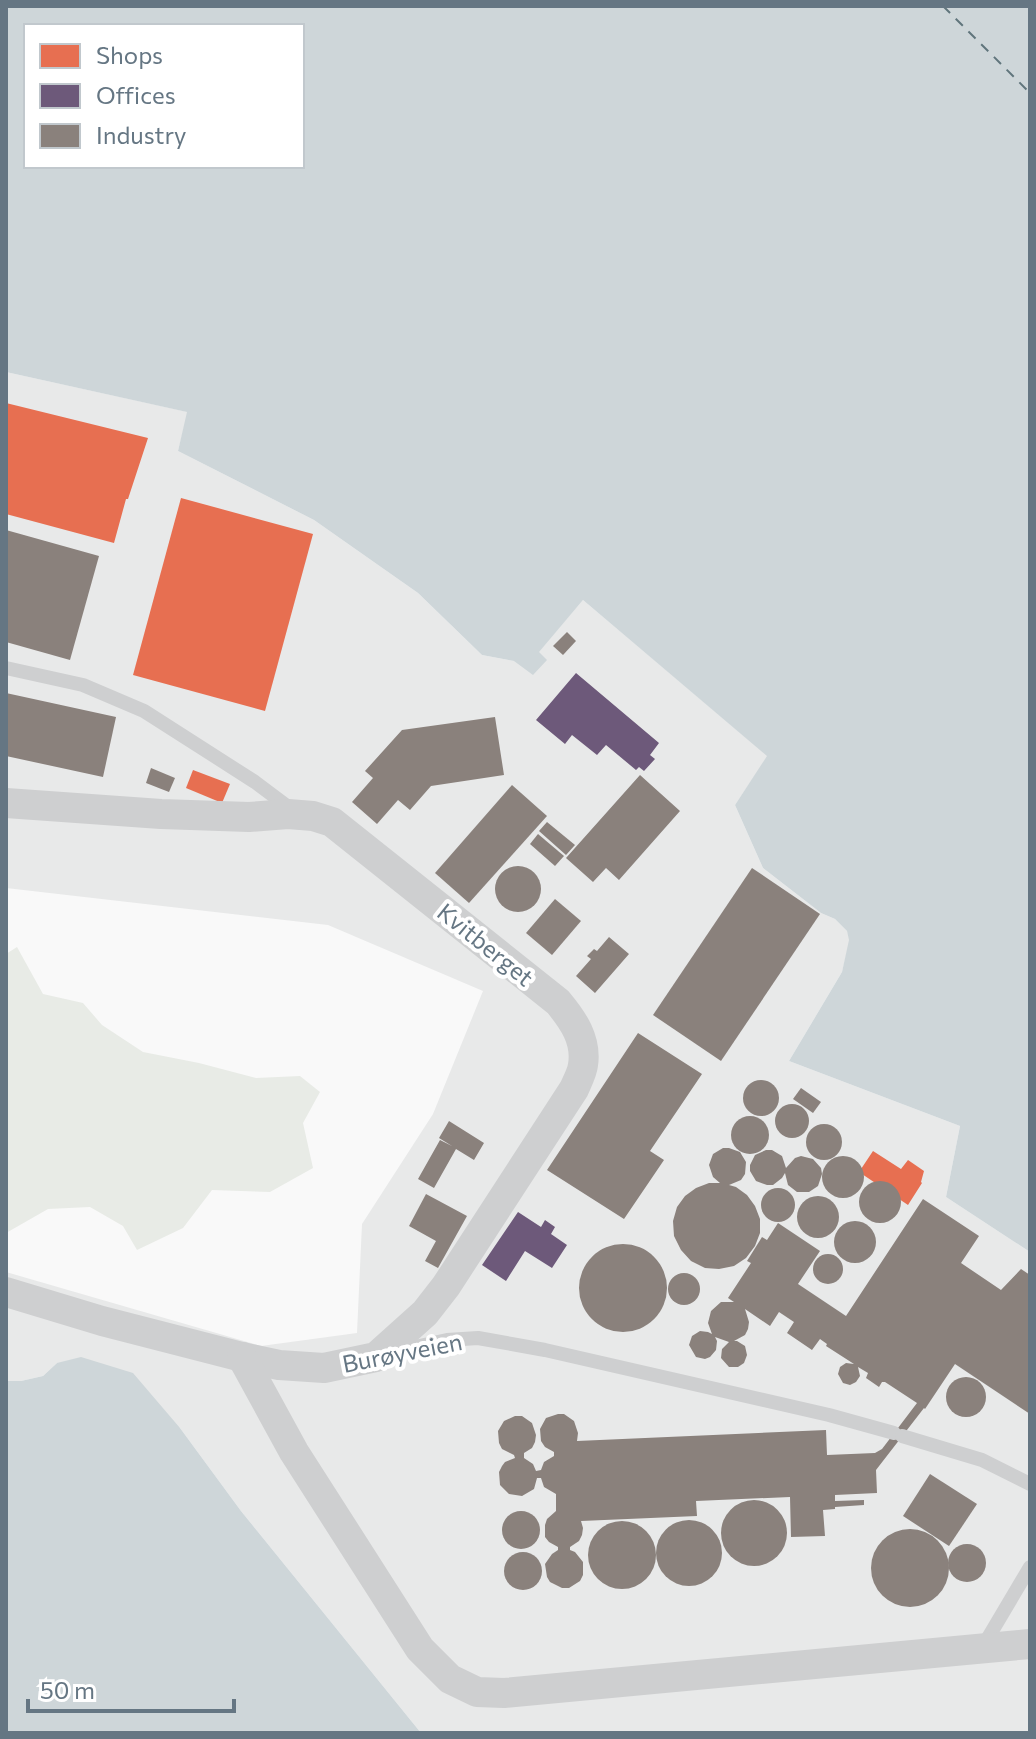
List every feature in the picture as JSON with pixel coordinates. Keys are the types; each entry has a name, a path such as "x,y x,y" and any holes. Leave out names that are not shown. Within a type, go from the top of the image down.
{"street":[{"name":"Kvitberget","path":"6,803 161,814 298,815 332,822 546,992 574,1020 583,1044 583,1067 574,1089 446,1286 425,1313 376,1357"},
{"name":"Burøyveien","path":"6,1292 102,1321 279,1365 324,1368 376,1357"},
{"path":"242,1357 294,1452 420,1649 450,1679 477,1692 504,1693 1030,1644"}],"lane":[{"path":"6,668 83,685 144,711 255,782 298,815"},
{"name":"Burøyveien","path":"376,1357 447,1340 478,1338 545,1350 829,1415 898,1434 982,1460 1030,1484"},
{"path":"982,1649 1030,1567"}],"shaded area":[{"path":"6,6 1030,6 1030,1252 946,1197 960,1126 789,1061 842,972 849,940 847,931 835,919 821,913 763,868 735,805 767,756 583,600 539,652 547,660 533,675 514,661 482,655 418,593 314,520 178,451 187,412 6,372"},
{"path":"6,372 188,412 178,451 314,520 418,593 482,655 514,661 538,652 583,600 768,756 735,805 763,868 821,913 835,919 847,931 850,940 842,972 789,1061 960,1126 946,1197 1030,1252 1030,1733 421,1733 241,1511 180,1428 57,1363 43,1376 6,1381 6,1272 261,1346 357,1333 362,1224 433,1114 483,991 328,925 6,888"},
{"path":"17,947 43,994 83,1003 102,1025 143,1052 256,1078 300,1076 320,1092 303,1123 313,1168 270,1192 212,1190 183,1228 137,1250 123,1226 90,1207 48,1209 6,1233 6,954"},
{"path":"81,1357 133,1373 421,1733 6,1733 6,1381 43,1376 57,1363"}],"building: Shops":[{"path":"6,403 148,438 114,543 6,514"},
{"path":"181,498 313,534 265,711 133,675"},
{"path":"193,770 230,784 222,803 186,788"},
{"path":"873,1151 901,1169 908,1160 924,1171 922,1183 908,1205 859,1172"}],"building: Offices":[{"path":"576,673 659,743 650,755 655,759 644,771 639,767 636,770 606,745 597,755 572,735 565,744 536,720"},
{"path":"518,1212 541,1227 545,1220 555,1227 551,1234 567,1245 552,1268 525,1251 506,1281 482,1265"}],"building: Industry":[{"path":"6,530 99,556 70,660 6,642"},
{"path":"567,632 576,641 563,655 553,646"},
{"path":"6,693 116,717 103,777 6,756"},
{"path":"495,717 504,775 431,786 410,810 398,800 377,824 352,802 373,778 365,771 402,730"},
{"path":"151,768 175,778 169,792 146,783"},
{"path":"640,775 680,811 619,880 606,868 593,882 566,858"},
{"path":"512,785 547,816 469,903 435,873"},
{"path":"547,822 575,845 566,855 539,831"},
{"path":"538,834 564,856 555,866 530,844"},
{"path":"518,866 534,873 541,889 534,905 518,912 502,905 495,889 502,873"},
{"path":"752,868 820,914 721,1061 653,1015"},
{"path":"555,899 581,921 552,955 526,933"},
{"path":"609,937 629,954 595,993 576,976 591,959 587,956 594,949 597,951"},
{"path":"638,1033 702,1074 650,1151 664,1160 624,1219 547,1170"},
{"path":"761,1080 774,1085 779,1098 774,1111 761,1116 748,1111 743,1098 748,1085"},
{"path":"801,1088 821,1102 813,1113 793,1099"},
{"path":"792,1104 804,1109 809,1121 804,1133 792,1138 780,1133 775,1121 780,1109"},
{"path":"750,1116 763,1122 769,1135 763,1148 750,1154 737,1148 731,1135 737,1122"},
{"path":"449,1121 484,1143 474,1160 456,1149 434,1188 418,1179 440,1140 452,1146 439,1138"},
{"path":"824,1124 837,1129 842,1142 837,1155 824,1160 811,1155 806,1142 811,1129"},
{"path":"723,1148 740,1152 746,1162 741,1180 729,1185 747,1195 755,1206 760,1219 760,1233 746,1258 734,1266 705,1268 691,1261 681,1250 674,1236 673,1221 677,1207 685,1196 709,1183 720,1183 713,1177 709,1165 713,1154"},
{"path":"766,1150 782,1156 786,1168 801,1156 813,1159 821,1168 818,1186 809,1192 797,1192 788,1185 785,1173 773,1185 756,1181 750,1165 755,1155"},
{"path":"843,1156 858,1162 864,1177 858,1192 843,1198 828,1192 822,1177 828,1162"},
{"path":"880,1181 895,1187 901,1202 895,1217 880,1223 865,1217 859,1202 865,1187"},
{"path":"778,1188 790,1193 795,1205 790,1217 778,1222 766,1217 761,1205 766,1193"},
{"path":"426,1194 467,1216 438,1268 425,1261 436,1241 409,1226"},
{"path":"818,1196 833,1202 839,1217 833,1232 818,1238 803,1232 797,1217 803,1202"},
{"path":"923,1199 979,1236 961,1263 1001,1290 1021,1269 1030,1275 1030,1414 955,1364 925,1409 876,1470 877,1493 835,1495 835,1501 864,1500 864,1505 823,1510 825,1536 791,1537 790,1497 696,1501 697,1516 581,1521 582,1535 570,1547 583,1562 580,1581 569,1588 550,1582 545,1564 558,1547 545,1537 545,1525 556,1511 556,1494 544,1487 541,1478 537,1478 534,1489 522,1496 509,1494 500,1485 502,1466 515,1458 499,1443 498,1431 504,1421 522,1416 532,1423 535,1442 524,1453 524,1458 533,1464 536,1471 541,1470 544,1462 554,1456 554,1452 541,1441 540,1429 546,1418 558,1414 564,1414 574,1421 577,1441 826,1430 827,1455 875,1453 882,1449 917,1403 885,1382 879,1387 866,1378 868,1373 858,1367 860,1376 856,1382 850,1385 843,1383 838,1374 840,1367 846,1363 854,1364 820,1339 812,1350 787,1333 794,1322 779,1312 770,1326 745,1309 748,1329 745,1335 734,1341 745,1346 747,1355 738,1367 729,1367 721,1358 722,1349 729,1342 715,1337 716,1350 705,1359 696,1357 689,1345 692,1336 700,1331 712,1334 708,1323 711,1311 721,1302 734,1302 728,1298 751,1263 747,1261 762,1237 767,1240 778,1223 820,1251 798,1284 846,1316"},
{"path":"855,1221 870,1227 876,1242 870,1257 855,1263 840,1257 834,1242 840,1227"},
{"path":"623,1244 640,1248 654,1257 663,1271 667,1288 663,1305 654,1319 640,1328 623,1332 606,1328 592,1319 583,1305 579,1288 583,1271 592,1257 606,1248"},
{"path":"828,1254 834,1255 842,1263 842,1275 834,1283 828,1284 822,1283 814,1275 813,1269 814,1263 822,1255"},
{"path":"684,1273 695,1278 700,1289 695,1300 684,1305 673,1300 668,1289 673,1278"},
{"path":"966,1377 980,1383 986,1397 980,1411 966,1417 952,1411 946,1397 952,1383"},
{"path":"930,1474 977,1504 949,1546 903,1516"},
{"path":"747,1500 761,1500 773,1505 782,1514 787,1533 785,1546 778,1557 761,1566 747,1566 735,1561 726,1552 721,1540 721,1526 726,1514 735,1505"},
{"path":"521,1511 535,1516 540,1530 535,1544 521,1549 507,1544 502,1530 507,1516"},
{"path":"689,1520 702,1523 712,1530 719,1540 722,1553 719,1566 712,1576 702,1583 689,1586 676,1583 666,1576 659,1566 656,1553 659,1540 666,1530 676,1523"},
{"path":"622,1521 646,1531 656,1555 646,1579 622,1589 598,1579 588,1555 598,1531"},
{"path":"910,1529 925,1532 942,1546 949,1568 946,1583 932,1600 910,1607 895,1604 878,1590 871,1568 874,1553 888,1536"},
{"path":"967,1544 980,1550 986,1563 980,1576 967,1582 954,1576 948,1563 954,1550"},
{"path":"523,1552 537,1557 542,1571 537,1585 523,1590 509,1585 504,1571 509,1557"}],"ferry route":[{"path":"943,6 1030,93"}]}
